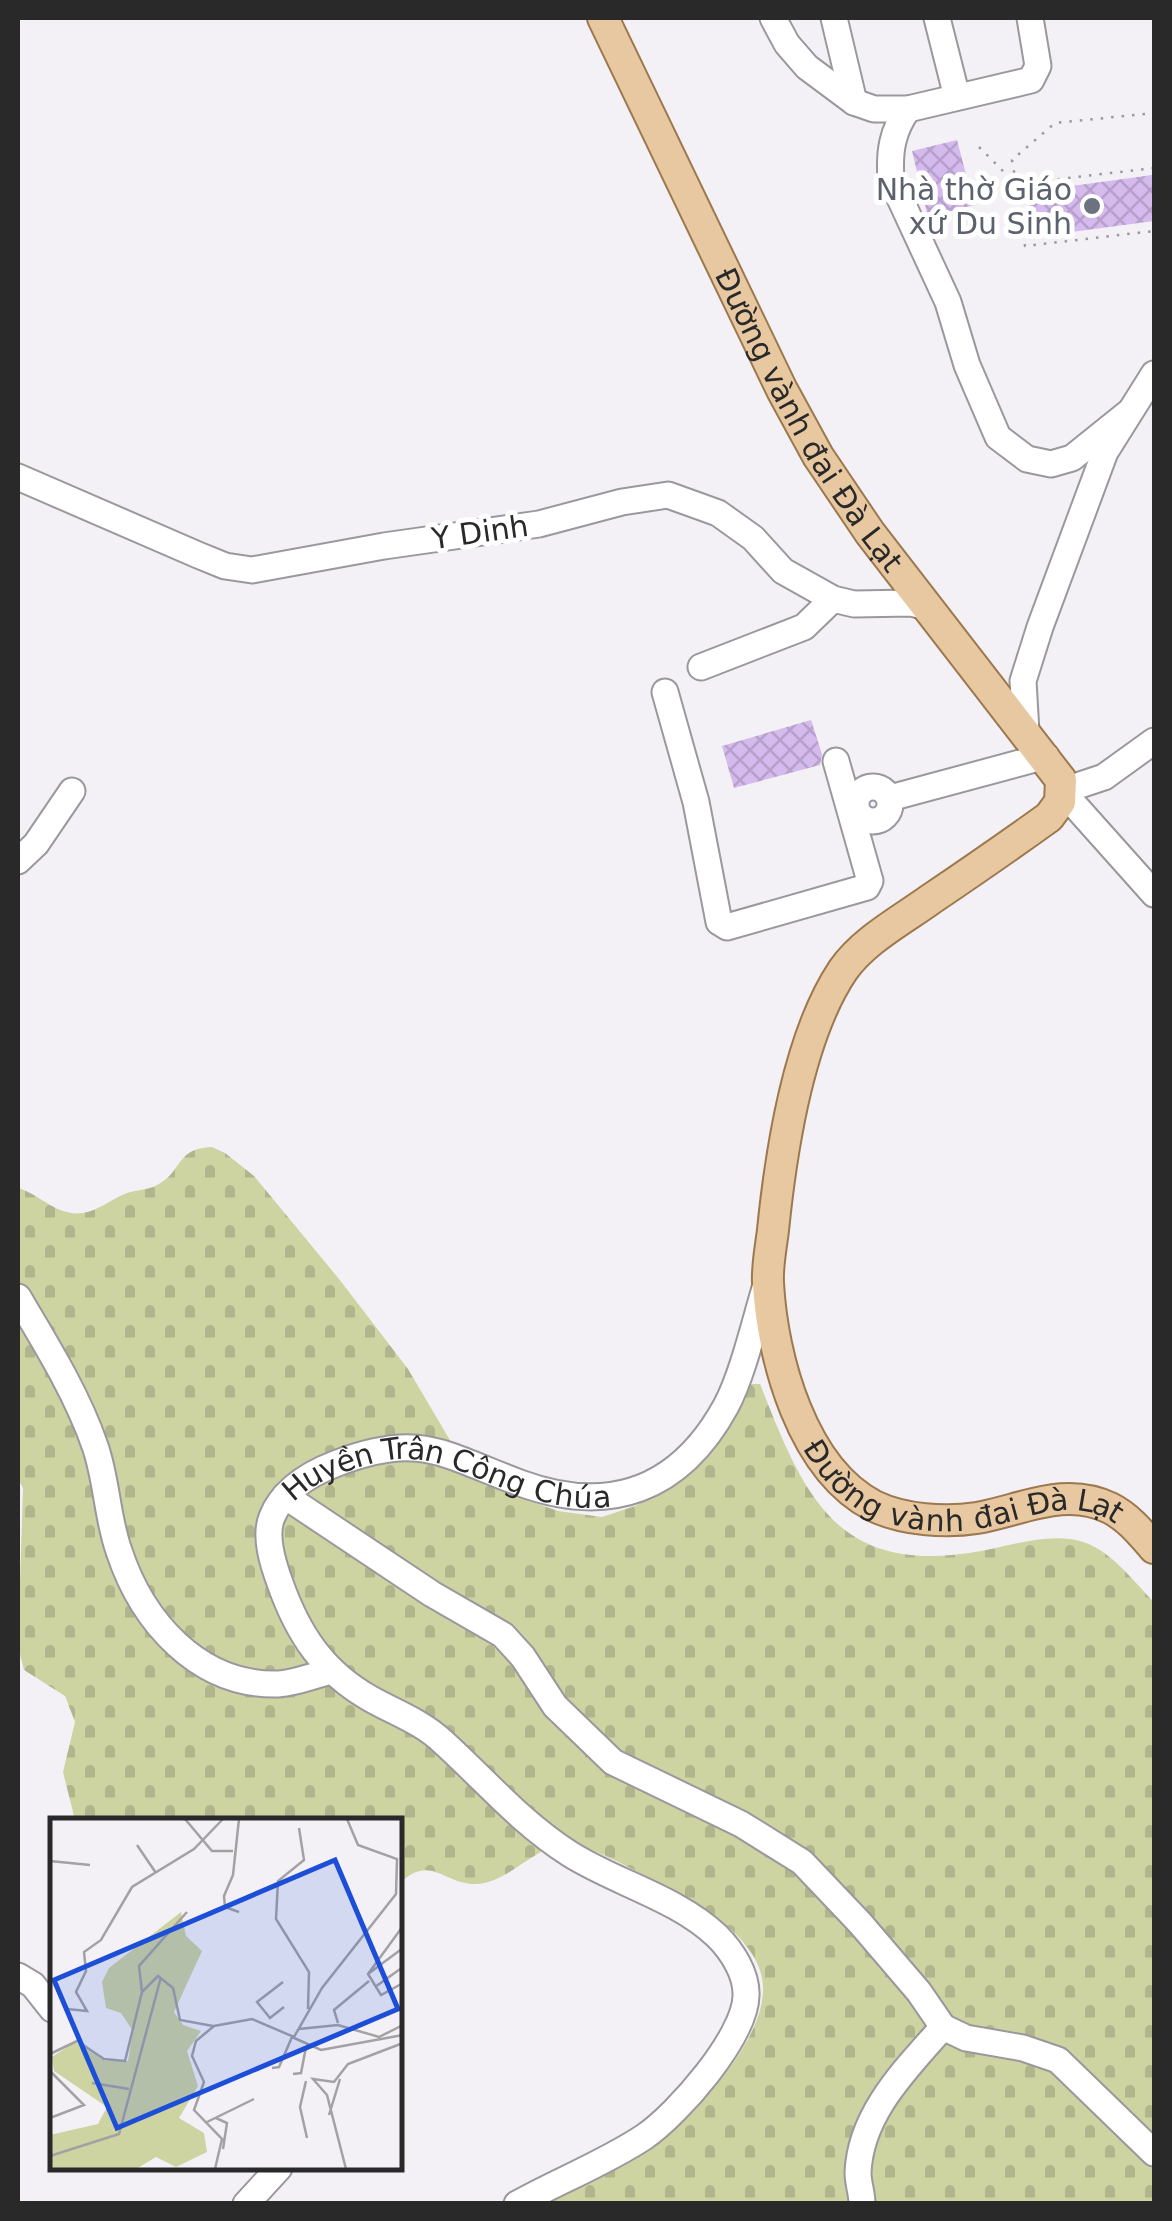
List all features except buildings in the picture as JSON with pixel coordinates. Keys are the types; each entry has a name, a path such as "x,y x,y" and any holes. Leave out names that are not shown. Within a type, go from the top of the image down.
{"main road":[{"name":"Đường vành đai Đà Lạt","path":"603,18 800,423 844,495 926,606 1046,756 1061,780 1062,791"},
{"name":"Huyền Trân Công Chúa","path":"768,1280 776,1195 798,1082 823,1004 845,967 886,930 1048,817 1060,802 1062,791"},
{"name":"Đường vành đai Đà Lạt","path":"768,1280 786,1382 814,1450 848,1490 901,1516 939,1520 976,1518 1037,1502 1074,1498 1112,1509 1154,1548"}],"street":[{"path":"772,18 786,44 807,67 854,102 874,109 908,109 1031,80 1038,66 1030,18"},
{"path":"834,18 854,102"},
{"path":"937,18 956,97"},
{"path":"908,109 894,135 889,157 891,179 948,302 968,365 998,437 1027,459 1051,464 1072,458 1128,414"},
{"path":"1026,732 1023,681 1040,627 1100,462 1154,374"},
{"name":"Y Dinh","path":"18,477 198,556 252,570 539,524 622,502 668,496 718,514 753,538 782,570 833,599 854,604 926,606"},
{"path":"701,668 804,627 833,599"},
{"path":"665,692 696,802 722,925 726,927 867,887 870,881 854,811 836,762"},
{"path":"1154,741 1104,778 1062,791 1154,894"},
{"path":"854,811 867,821 876,822 885,817 890,798 1046,756"},
{"path":"18,861 36,844 72,791"},
{"name":"Huyền Trân Công Chúa","path":"517,2204 643,2138 674,2112 734,2033 746,2000 745,1980 717,1936 695,1920 548,1840 500,1800 442,1742 408,1716 370,1698 330,1671 306,1642 291,1614 270,1544 270,1519 285,1496 310,1474 364,1453 428,1448 565,1497 595,1500 626,1494 672,1472 703,1439 728,1403 768,1280"},
{"path":"18,1297 52,1354 95,1446 118,1551 149,1616 176,1647 232,1676 280,1684 330,1671"},
{"path":"285,1496 432,1594 503,1635 555,1706 613,1762 741,1824 802,1862 860,1922 943,2027 966,2038 1023,2048 1058,2060 1154,2153"},
{"path":"18,1976 33,1985 50,2006"},
{"path":"862,2204 858,2177 864,2133 909,2066 943,2027"},
{"path":"246,2204 276,2171"}],"path":[{"path":"1154,113 1055,123 1012,160 1025,246 1154,230"},
{"path":"980,148 1016,184"},
{"path":"1016,184 1154,168"}],"green space":[{"path":"212,1147 225,1153 254,1176 408,1369 454,1447 496,1486 516,1496 558,1511 602,1517 635,1506 691,1470 747,1384 760,1384 793,1462 812,1494 834,1520 860,1540 892,1552 932,1556 1047,1539 1073,1540 1104,1553 1150,1598 1154,1603 1154,2203 541,2203 685,2116 737,2057 755,2024 763,1990 756,1960 723,1922 683,1896 576,1844 554,1846 489,1882 465,1883 429,1870 411,1874 402,1881 402,1818 74,1818 63,1772 75,1722 65,1696 24,1670 18,1646 23,1488 18,1479 18,1188 65,1212 83,1213 127,1193 157,1185 185,1156"}],"place":[{"name":"Nhà thờ Giáo xứ Du Sinh","path":"1092,206"}]}
